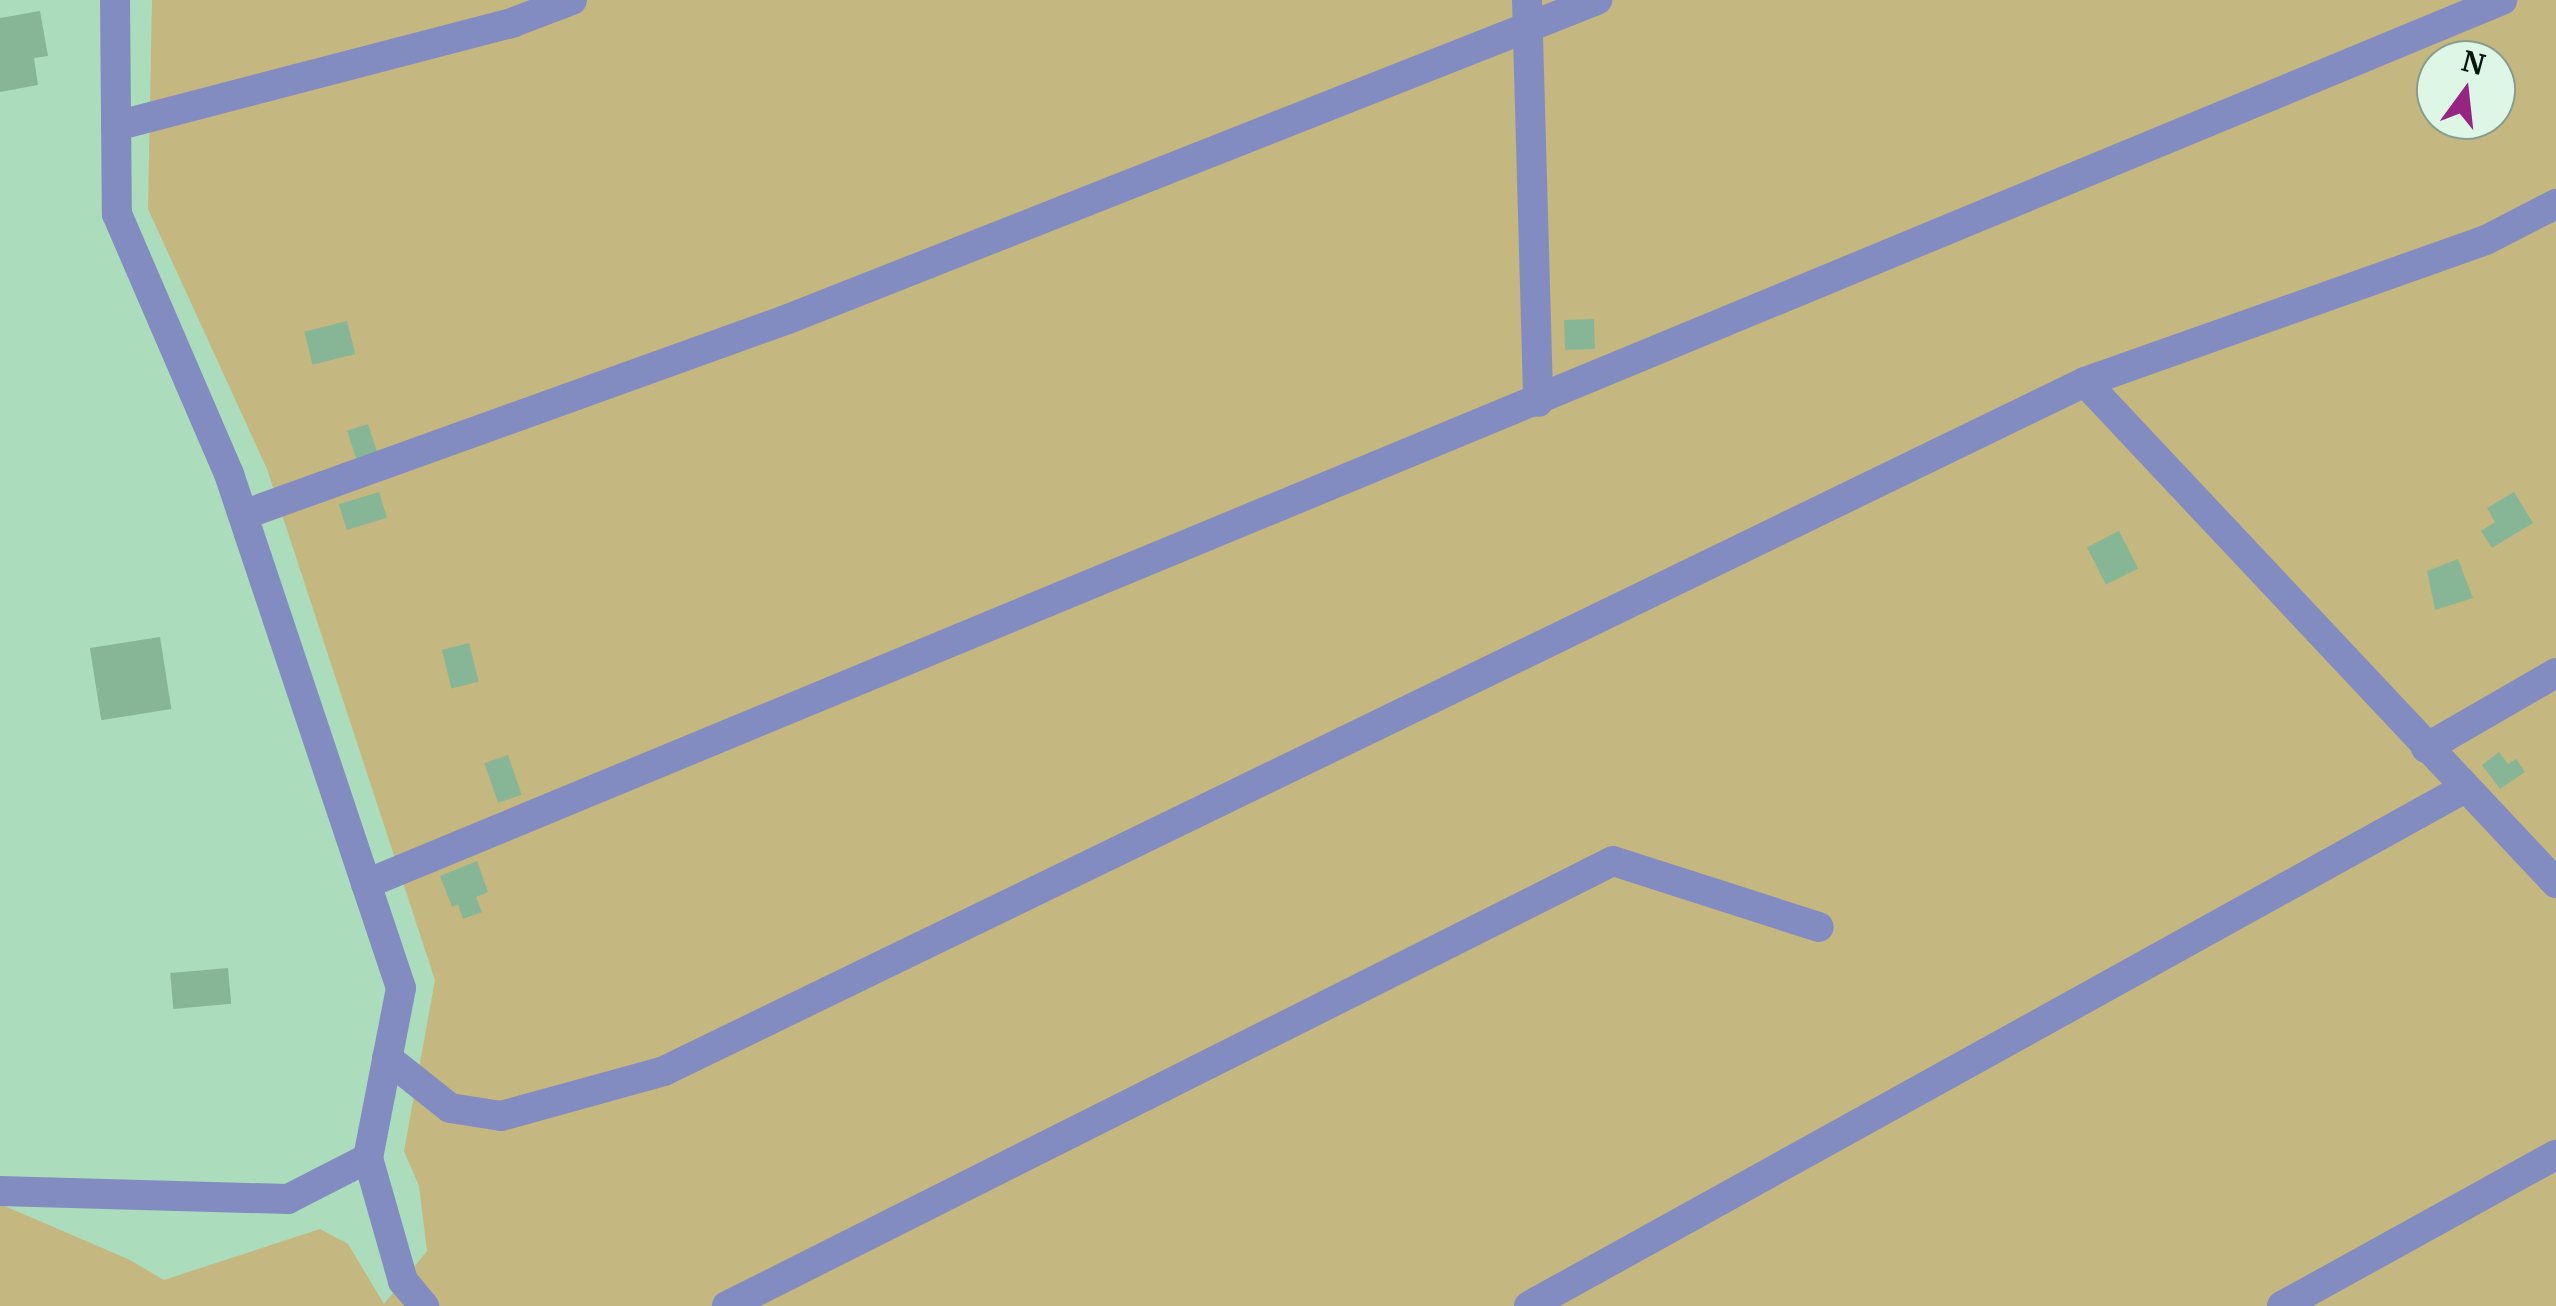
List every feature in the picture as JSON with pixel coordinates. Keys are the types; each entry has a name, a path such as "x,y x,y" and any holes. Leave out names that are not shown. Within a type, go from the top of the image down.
{"street":[{"path":"114,0 117,214 243,515 401,988 368,1158 403,1280 424,1306"},
{"path":"116,126 514,22 572,0"},
{"path":"243,515 788,319 1527,13 1597,0"},
{"path":"366,884 2502,0"},
{"path":"1527,13 1538,402"},
{"path":"387,1058 450,1108 501,1116 664,1071 2085,382 2486,240 2556,204"},
{"path":"2085,382 2556,882"},
{"path":"2426,748 2556,673"},
{"path":"1529,1306 2464,788"},
{"path":"727,1306 1613,861 1818,927"},
{"path":"2282,1306 2556,1155"},
{"path":"0,1191 288,1199 368,1158"}],"shaded area":[{"path":"152,0 2556,0 2556,1306 0,1306 0,1204 128,1259 164,1280 320,1229 348,1244 384,1304 427,1251 419,1186 404,1151 435,980 267,469 148,209"}],"building":[{"path":"40,11 48,56 34,58 38,85 0,92 0,18"},
{"path":"1594,319 1595,349 1565,350 1564,320"},
{"path":"347,321 355,354 313,365 304,332"},
{"path":"368,424 379,458 358,465 347,431"},
{"path":"379,492 387,518 347,530 339,504"},
{"path":"2514,492 2533,523 2492,548 2481,531 2495,522 2487,508"},
{"path":"2119,531 2138,568 2106,585 2087,547"},
{"path":"2458,559 2473,598 2435,610 2427,571"},
{"path":"160,637 171,709 101,720 90,648"},
{"path":"469,643 479,682 452,689 442,650"},
{"path":"2499,752 2508,764 2516,759 2525,772 2500,789 2482,765"},
{"path":"508,755 522,795 498,803 484,763"},
{"path":"477,861 488,892 476,897 482,912 463,919 458,905 452,907 440,876"},
{"path":"228,968 231,1004 173,1009 170,973"}]}
